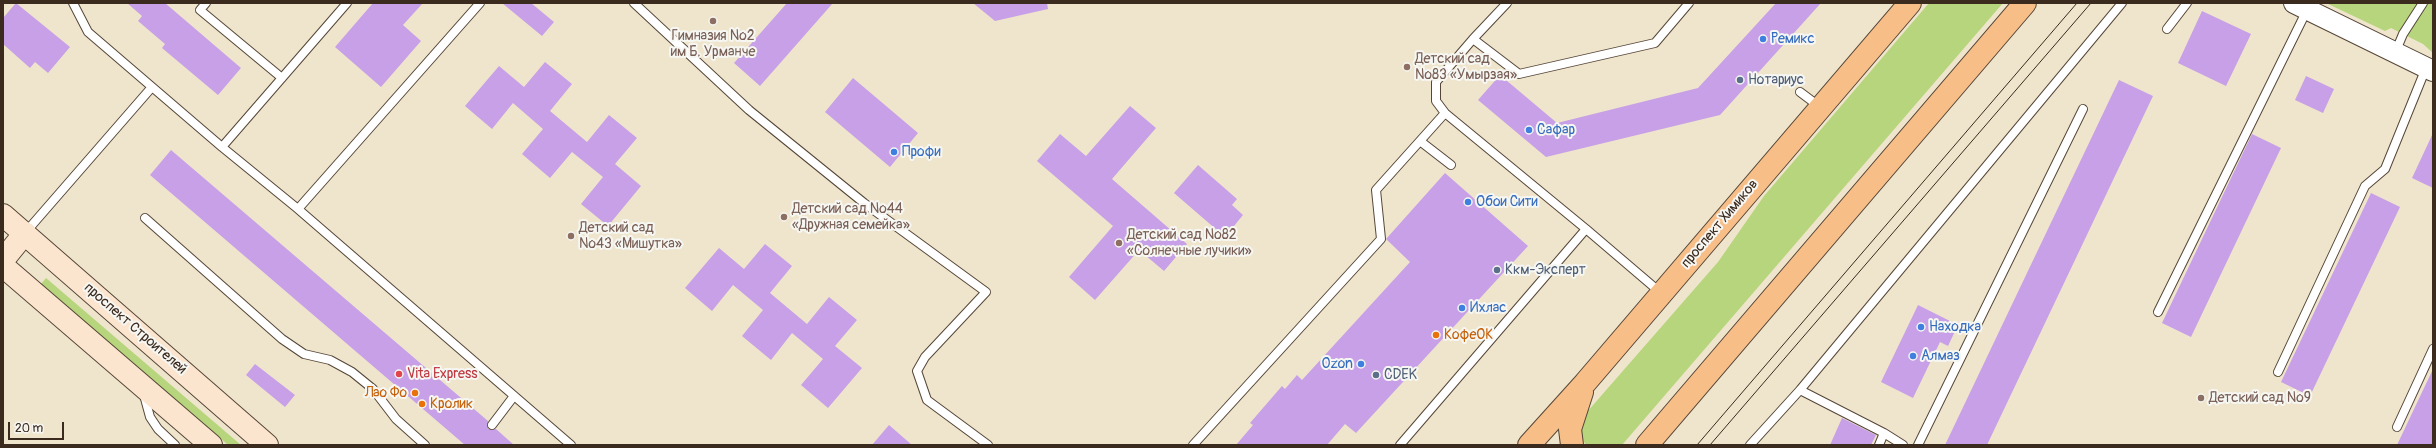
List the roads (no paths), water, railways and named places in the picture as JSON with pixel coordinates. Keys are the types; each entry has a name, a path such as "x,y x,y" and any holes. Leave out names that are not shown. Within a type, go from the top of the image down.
{"main road":[{"name":"проспект Химиков","path":"1529,445 1662,294 1910,3"},
{"path":"1647,445 2026,3"},
{"name":"проспект Строителей","path":"3,215 267,445"},
{"path":"3,260 25,233"},
{"path":"3,266 211,445"},
{"path":"1572,445 1570,429 1585,383"}],"street":[{"path":"2301,6 2395,54 2430,69"}],"lane":[{"path":"73,3 88,32 152,88 298,209 571,445"},
{"path":"206,3 200,10 282,78"},
{"path":"222,147 347,3"},
{"path":"298,209 480,3"},
{"path":"634,3 748,110 864,203 986,292 925,357 917,371 927,400 988,445"},
{"path":"1506,3 1436,82 1436,101 1445,113 1586,229 1662,294"},
{"path":"1473,39 1519,74 1655,43 1689,3"},
{"path":"1750,445 1800,390 2122,3"},
{"path":"2167,29 2187,3"},
{"path":"2395,54 2403,34 2423,3"},
{"path":"2158,312 2301,6"},
{"path":"2278,372 2365,186 2385,169 2430,69"},
{"path":"25,233 152,88"},
{"path":"1800,92 1820,107"},
{"path":"1918,445 2084,109"},
{"path":"1193,445 1380,239 1376,190 1445,113"},
{"path":"1420,141 1451,165"},
{"path":"145,218 282,339 304,354 330,360 352,372 373,389 396,419 424,445"},
{"path":"1400,445 1586,229"},
{"path":"2397,427 2433,349"},
{"path":"140,383 150,417 158,429 175,445"},
{"path":"1800,390 1884,433 1903,445"},
{"path":"492,425 514,396"},
{"path":"1879,445 1884,433"}],"tram line":[{"path":"1697,445 2077,3"},
{"path":"1710,445 2091,3"}],"place":[{"name":"Гимназия №2 им Б. Урманче","path":"713,21"},
{"name":"Ремикс","path":"1763,39"},
{"name":"Детский сад №83 «Умырзая»","path":"1407,67"},
{"name":"Нотариус","path":"1740,80"},
{"name":"Сафар","path":"1529,130"},
{"name":"Профи","path":"894,152"},
{"name":"Обои Сити","path":"1468,202"},
{"name":"Детский сад №44 «Дружная семейка»","path":"784,217"},
{"name":"Детский сад №43 «Мишутка»","path":"571,236"},
{"name":"Детский сад №82 «Солнечные лучики»","path":"1119,243"},
{"name":"Ккм-Эксперт","path":"1497,270"},
{"name":"Ихлас","path":"1462,308"},
{"name":"Находка","path":"1921,327"},
{"name":"КофеОК","path":"1436,335"},
{"name":"Алмаз","path":"1913,356"},
{"name":"Ozon","path":"1361,364"},
{"name":"Vita Express","path":"399,374"},
{"name":"CDEK","path":"1376,375"},
{"name":"Лао Фо","path":"415,393"},
{"name":"Детский сад №9","path":"2201,398"},
{"name":"Кролик","path":"422,404"}]}
